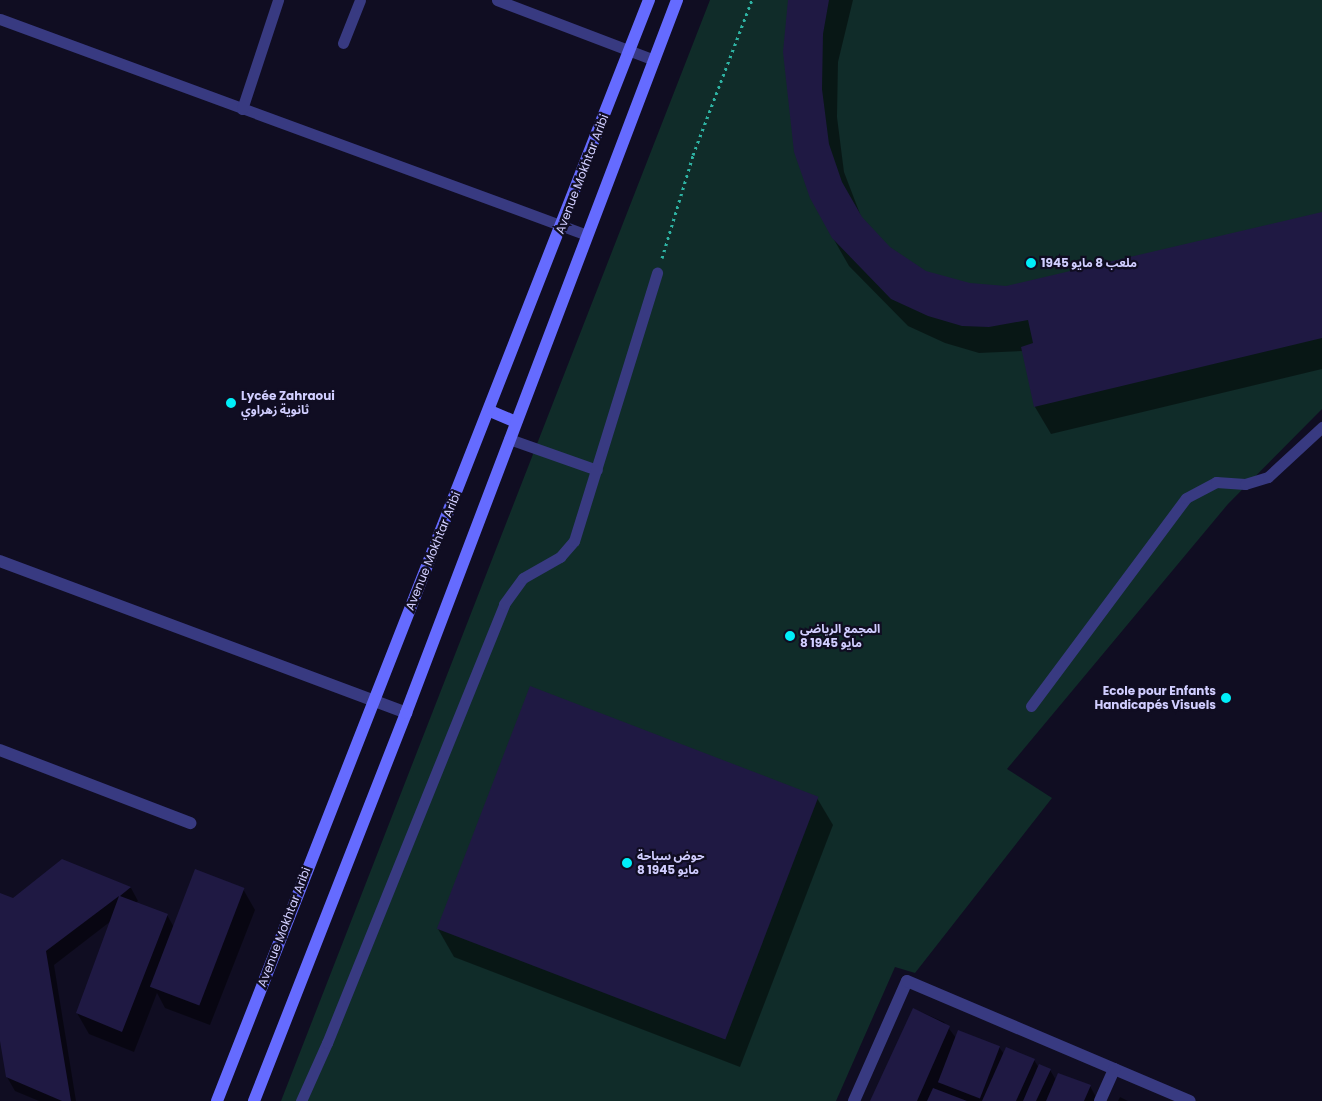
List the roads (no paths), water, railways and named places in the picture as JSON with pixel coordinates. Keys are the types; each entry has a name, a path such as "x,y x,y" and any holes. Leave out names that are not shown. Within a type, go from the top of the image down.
{"main road":[{"name":"Avenue Mokhtar Aribi","path":"216,1101 372,701 490,411 649,0"},
{"path":"254,1101 406,713 677,0"},
{"path":"490,411 516,422"}],"street":[{"path":"0,561 406,713"},
{"path":"0,750 190,823"},
{"path":"854,1101 907,981 1190,1101"},
{"path":"1100,1101 1114,1069"}],"lane":[{"path":"242,109 278,0"},
{"path":"343,43 360,0"},
{"path":"498,0 654,60"},
{"path":"0,19 587,235"},
{"path":"301,1101 327,1043 504,604 523,578 560,557 574,541 657,273"},
{"path":"1031,706 1186,498 1216,482 1245,484 1268,477 1322,427"},
{"path":"509,439 597,470"}],"place":[{"name":"ملعب 8 مايو 1945","path":"1031,263"},
{"name":"Lycée Zahraoui ثانوية زهراوي","path":"231,403"},
{"name":"المجمع الرياضي 8 مايو 1945","path":"790,636"},
{"name":"Ecole pour Enfants Handicapés Visuels","path":"1226,698"},
{"name":"حوض سباحة 8 مايو 1945","path":"627,863"}]}
